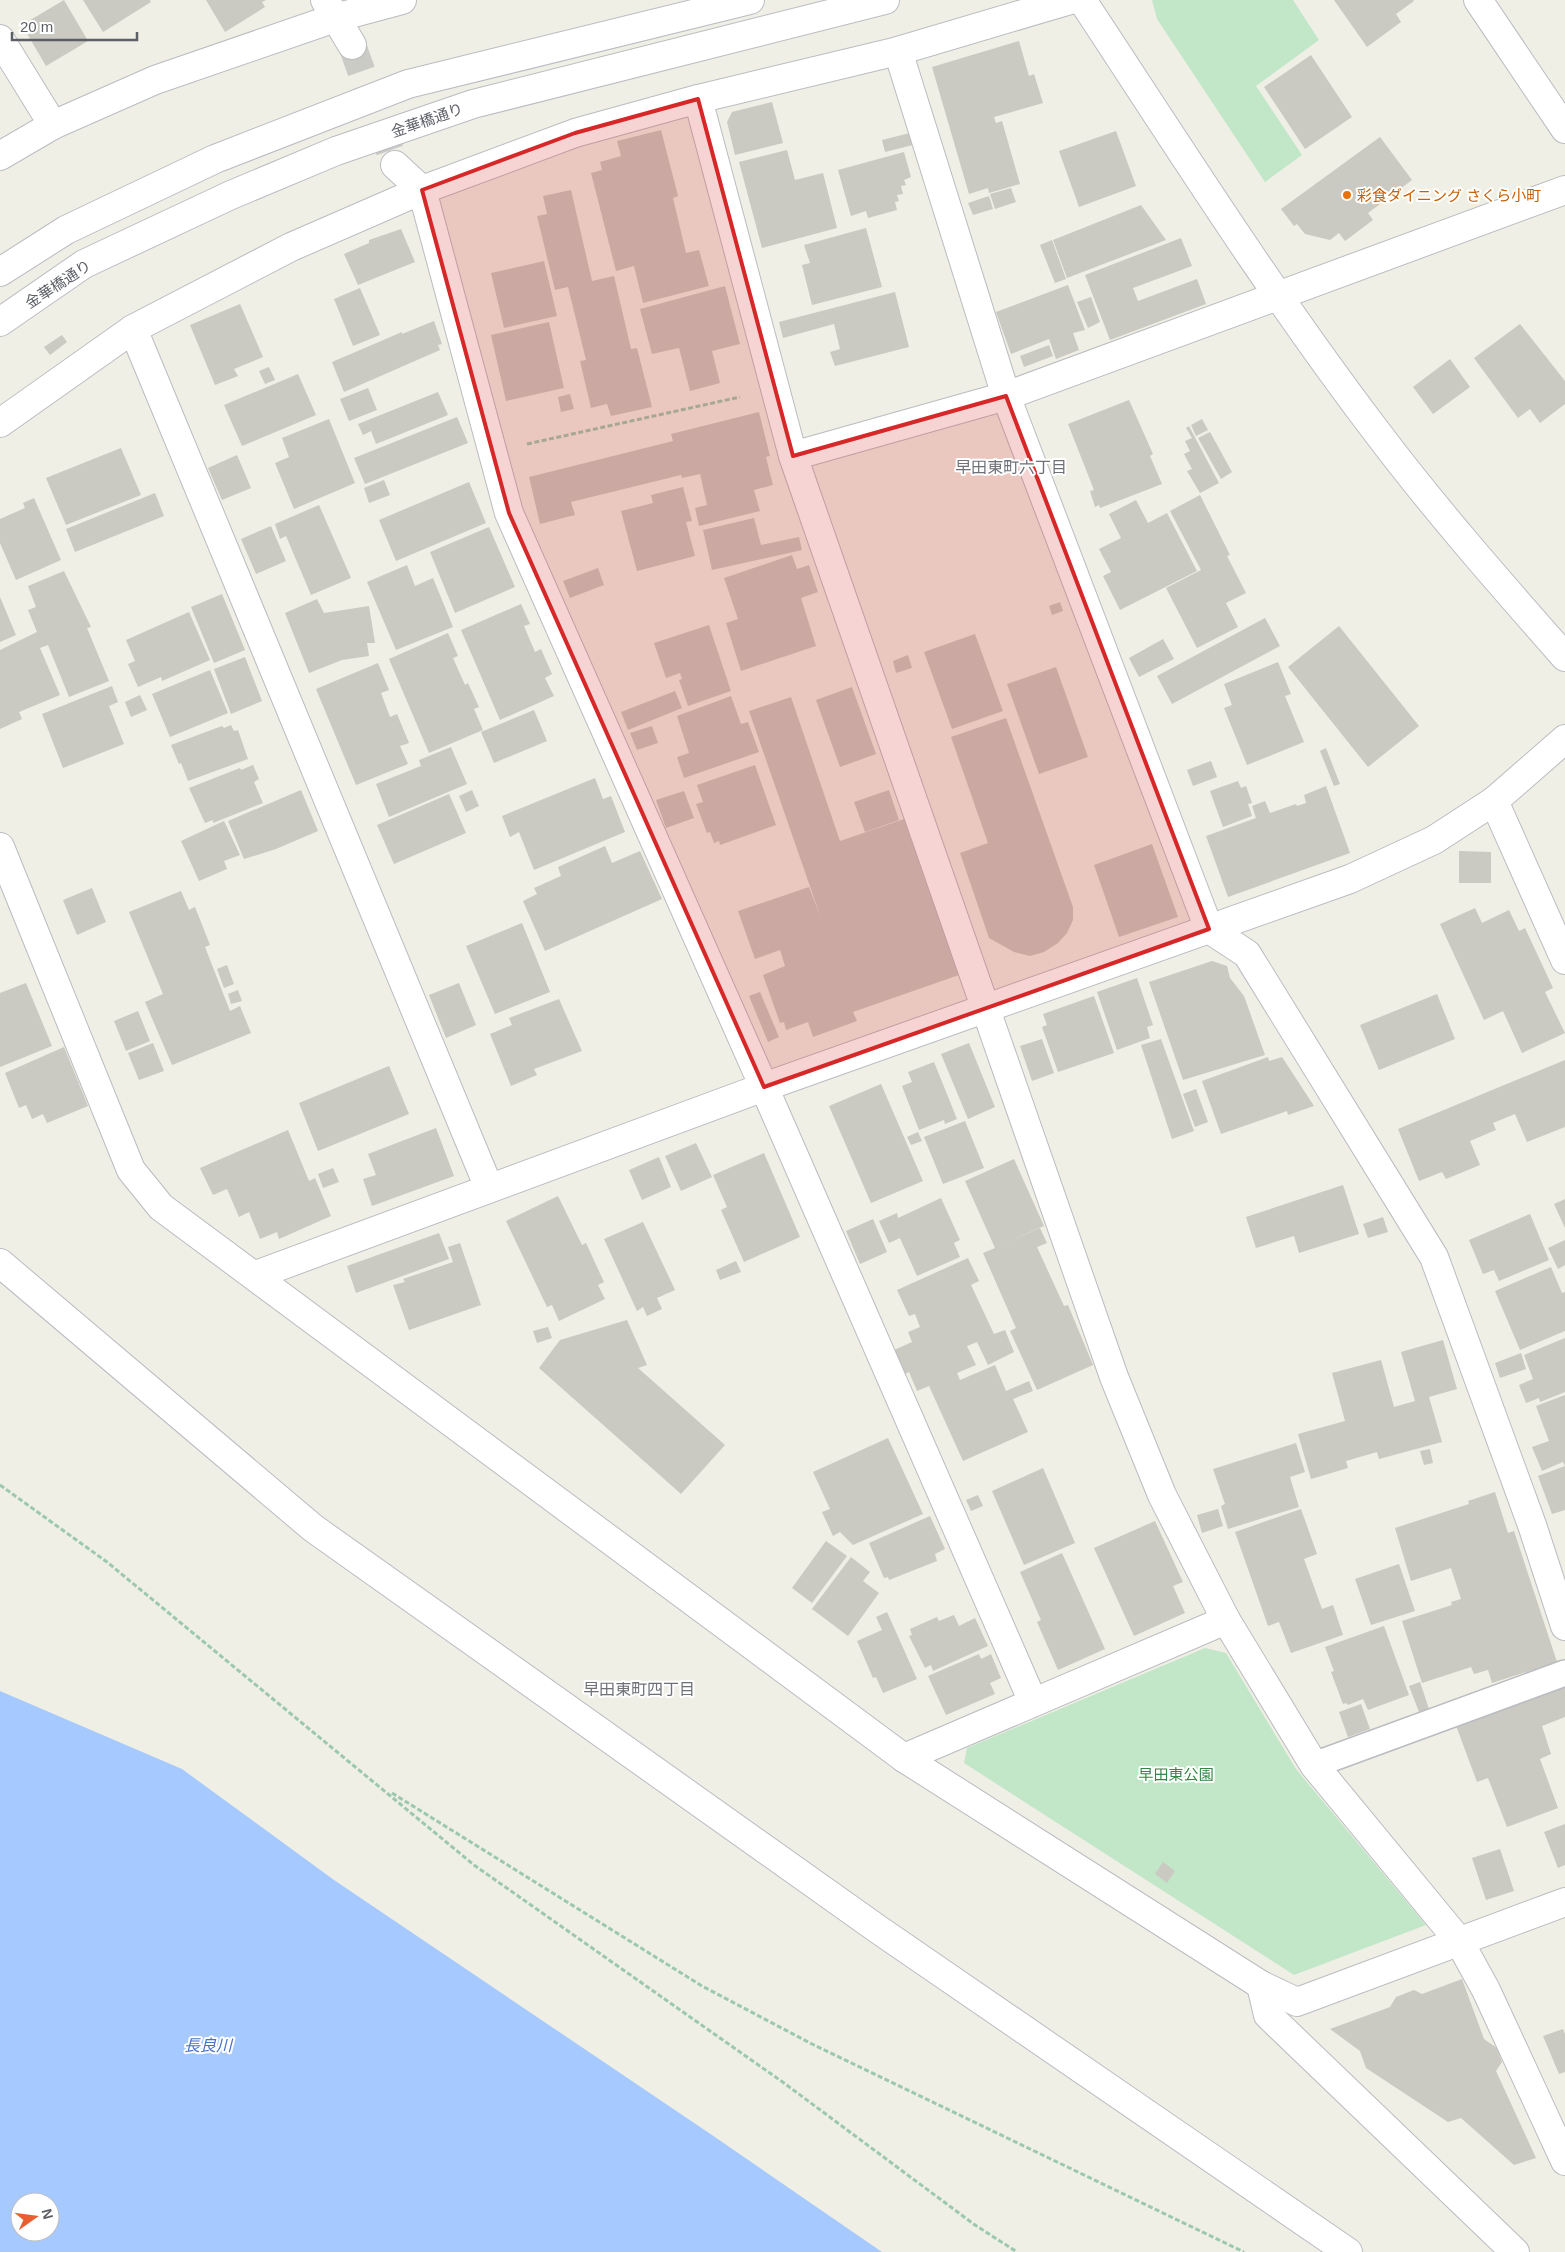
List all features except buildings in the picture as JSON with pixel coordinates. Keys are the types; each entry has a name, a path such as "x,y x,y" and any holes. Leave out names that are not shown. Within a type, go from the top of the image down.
{"street":[{"path":"0,156 53,125 155,80 330,9 402,0"},
{"path":"0,272 66,230 215,159 408,84 750,0"},
{"name":"金華橋通り","path":"0,322 84,264 231,195 336,151 473,104 886,0"},
{"path":"0,423 133,329 291,247 422,190 576,133 698,99 898,51 1070,0"},
{"path":"1082,0 1278,296 1373,427 1464,544 1565,657"},
{"path":"1478,0 1565,129"},
{"path":"330,9 352,46"},
{"path":"0,39 53,125"},
{"path":"898,51 1006,396 1209,929 1247,954 1434,1257 1532,1525 1565,1626"},
{"path":"698,99 793,456 1114,1377 1162,1495 1226,1620 1314,1765 1459,1941 1486,1990 1565,2161"},
{"path":"395,164 422,190 509,513 764,1087 1033,1702"},
{"path":"793,456 1006,396 1565,190"},
{"path":"133,329 488,1188"},
{"path":"256,1275 764,1087 1350,878 1434,840 1494,801 1565,739"},
{"path":"1494,801 1565,960"},
{"path":"0,847 131,1170 161,1207 256,1275 904,1758 1261,1985 1297,2002 1565,1902"},
{"path":"0,1263 313,1528 879,1930 1348,2252"},
{"path":"904,1758 1226,1620"},
{"path":"1261,1985 1268,2015 1515,2252"}],"lane":[{"path":"1314,1765 1565,1674"}],"path":[{"path":"493,452 775,389"},
{"path":"0,1485 106,1562 382,1787 474,1865 784,2083 975,2225 1017,2252"},
{"path":"382,1787 702,1986 812,2044 1244,2252"}],"highlighted area":[{"path":"698,99 793,456 1006,396 1209,929 764,1087 509,513 422,190 575,133"}],"green space":[{"path":"1152,0 1293,0 1319,40 1256,86 1302,155 1265,182 1157,19"},
{"name":"早田東公園","path":"1205,1648 1226,1653 1296,1769 1426,1925 1294,1975 964,1763 967,1748"}],"water":[{"name":"長良川","path":"0,1691 182,1769 334,1880 882,2252 0,2252"}],"tunnel":[{"path":"352,45 395,165"}],"place":[{"name":"彩食ダイニング さくら小町","path":"1347,195"}],"district":[{"name":"早田東町六丁目","path":"1011,467"},
{"name":"早田東町四丁目","path":"639,1689"}]}
